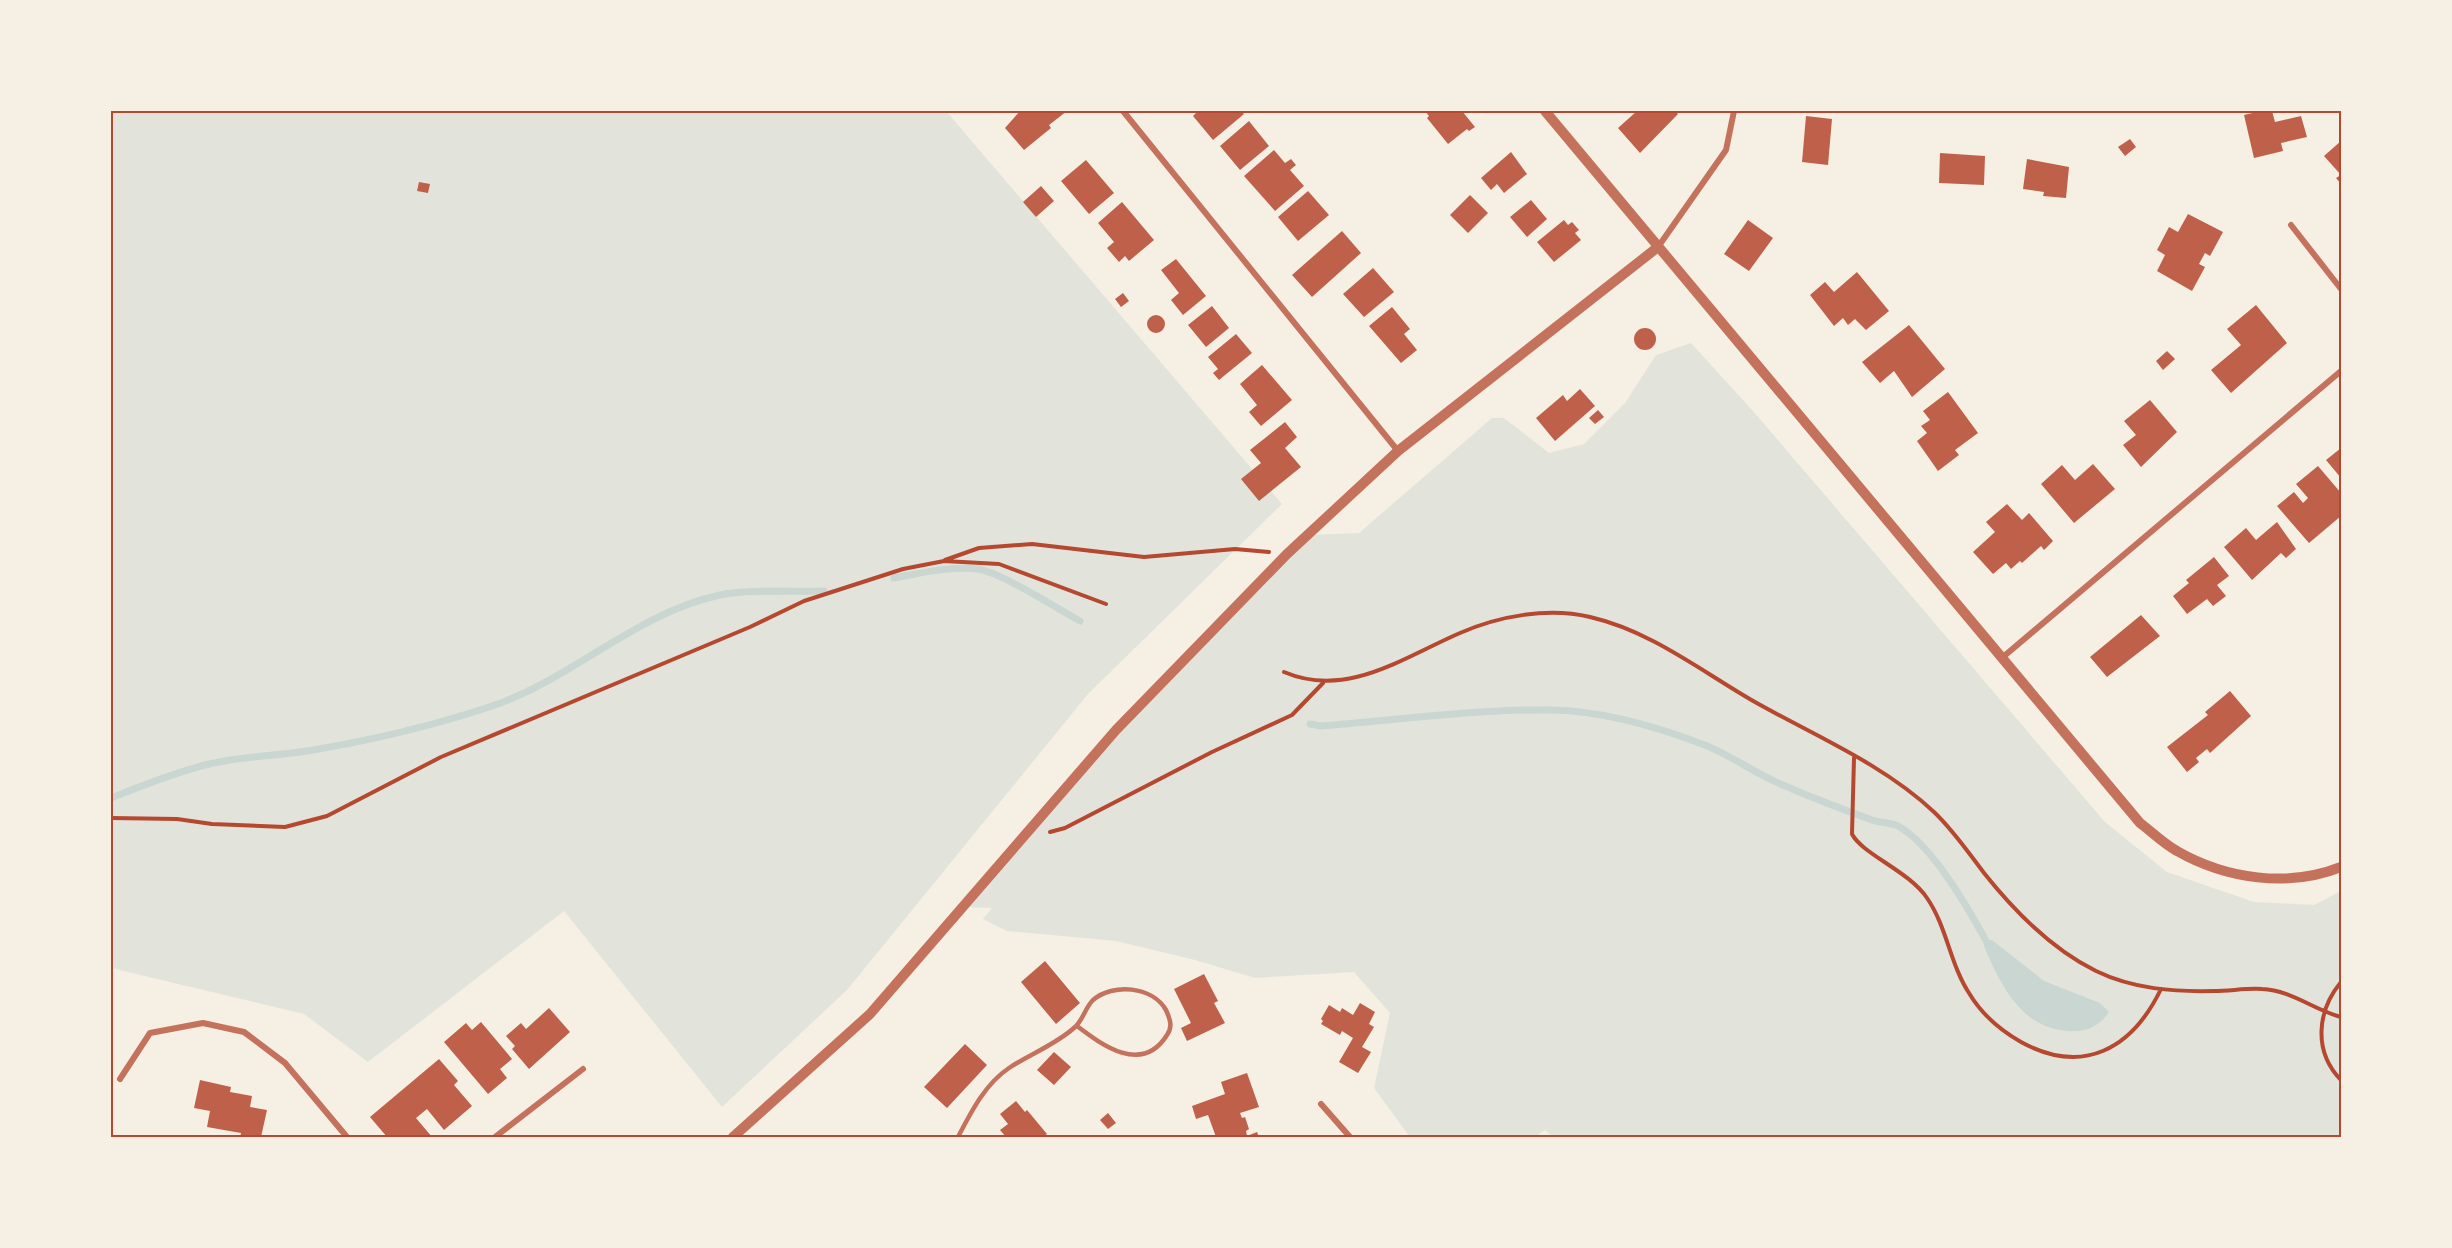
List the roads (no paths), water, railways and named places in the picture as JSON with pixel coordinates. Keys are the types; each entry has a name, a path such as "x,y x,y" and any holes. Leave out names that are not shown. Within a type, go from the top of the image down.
{"street":[{"path":"1123,111 1398,451"},
{"path":"1545,111 2140,823 2175,850 2212,869 2264,879 2316,877 2341,867"},
{"path":"733,1137 870,1014 1140,705 1287,554 1398,451 1658,247 1726,150 1734,111"},
{"path":"2292,225 2341,289"},
{"path":"2003,657 2341,371"},
{"path":"120,1079 150,1033 202,1023 244,1032 285,1062 347,1137"},
{"path":"495,1137 583,1069"},
{"path":"1322,1104 1350,1137"}],"lane":[{"path":"958,1137 982,1095 997,1077 1077,1026 1084,1010 1094,1000 1114,990 1146,992 1164,1007 1170,1020 1170,1029 1159,1045 1133,1055 1120,1054 1110,1049 1077,1026"}],"waterway":[{"path":"894,578 946,569 967,568 987,571 1080,621"},
{"path":"111,798 209,764 357,742 489,707 547,681 631,631 689,604 731,593 824,591"},
{"path":"1310,724 1321,726 1465,713 1552,710 1609,716 1666,731 1712,748 1805,794 1872,820 1898,826 1924,848 1950,881 1990,948"}]}
